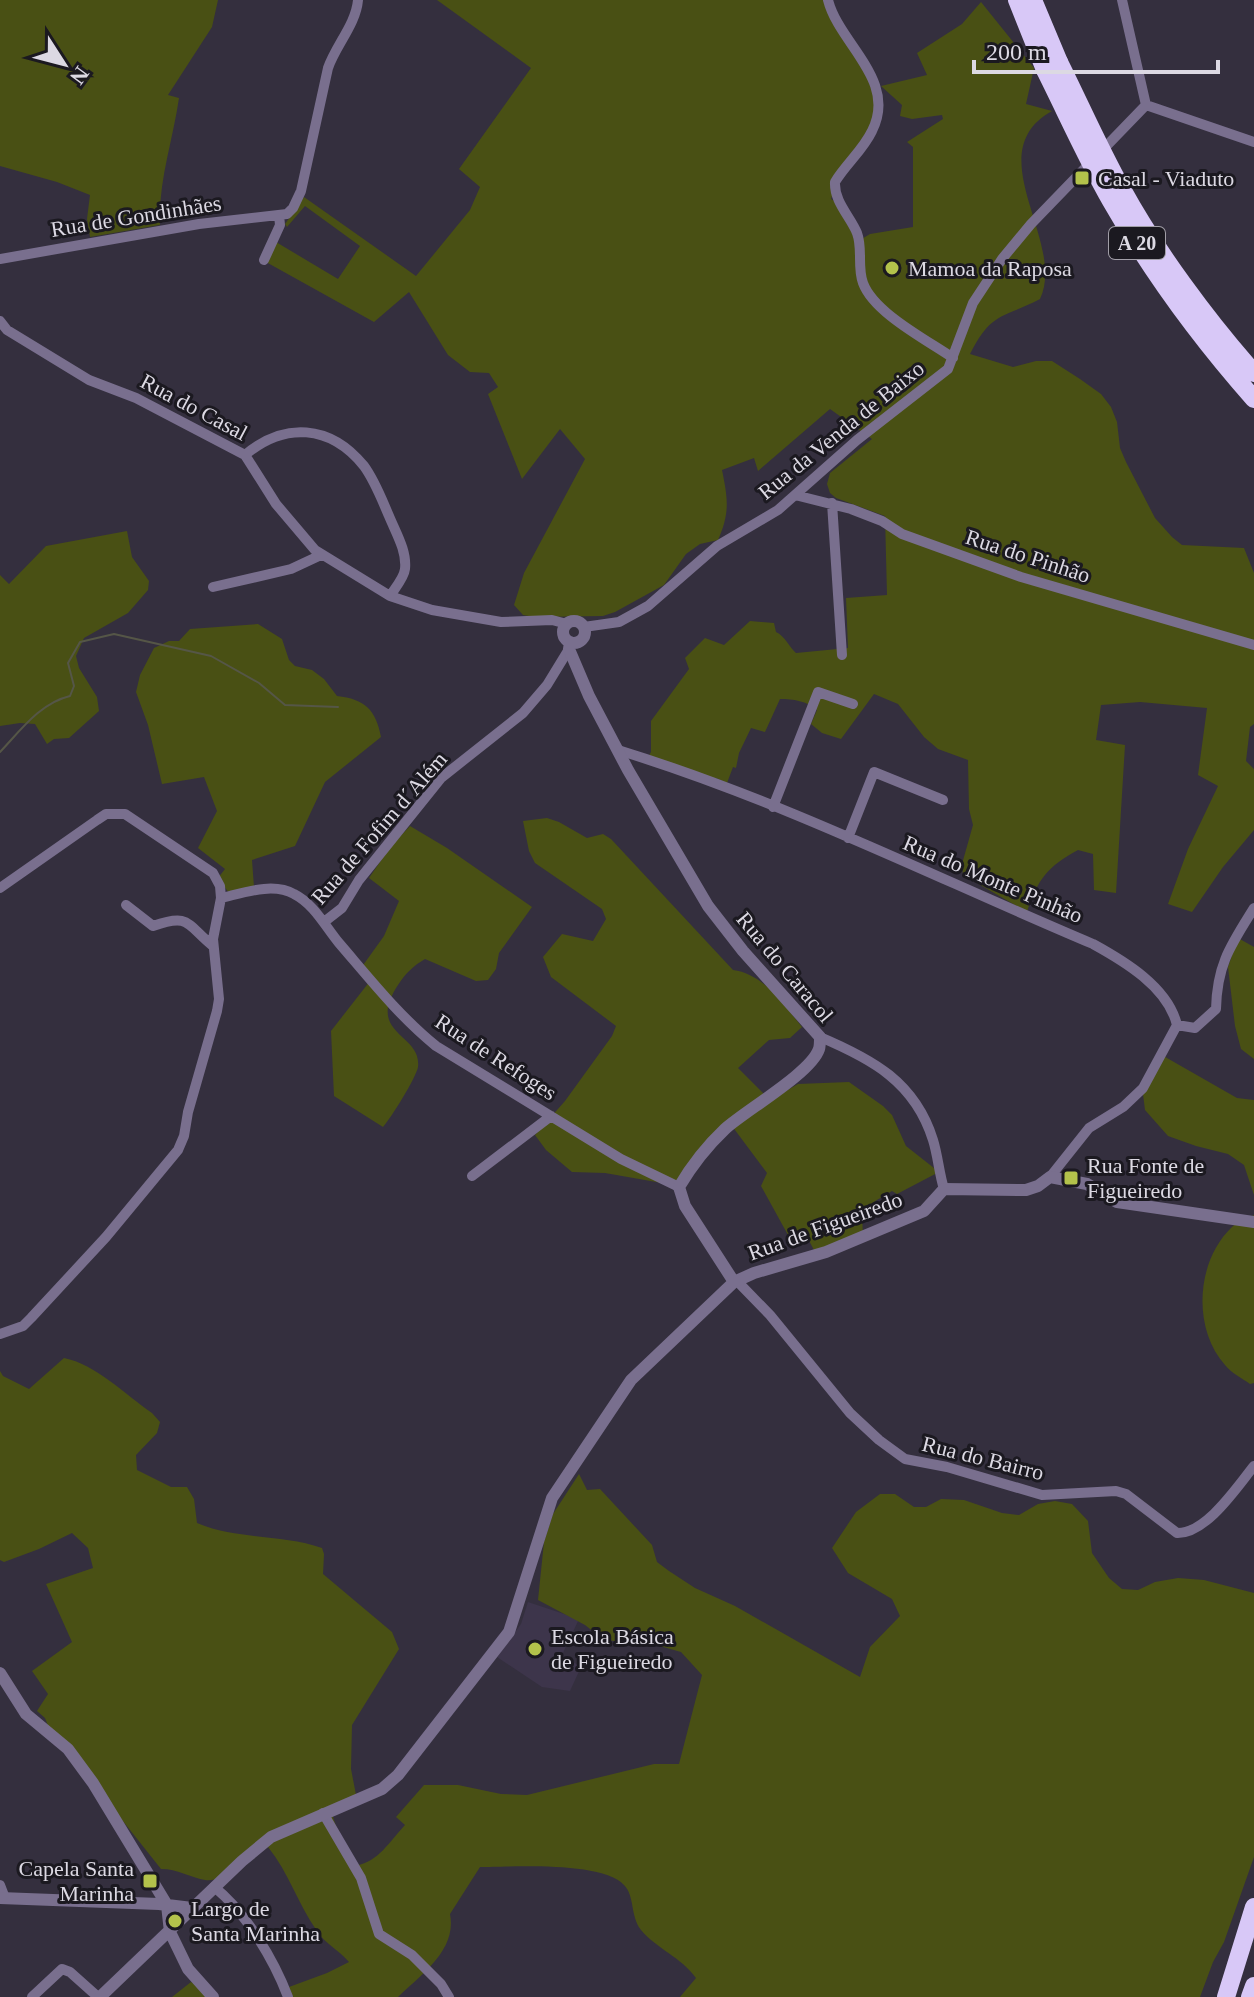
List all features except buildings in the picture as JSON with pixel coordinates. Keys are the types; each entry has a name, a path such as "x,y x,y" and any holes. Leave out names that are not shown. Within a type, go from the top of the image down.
{"highway":[{"name":"A 20","path":"1017,0 1153,240 1254,373"},
{"name":"A 20","path":"1033,0 1052,66 1110,200 1138,245 1221,361 1254,399"},
{"path":"1226,1997 1254,1907"},
{"path":"1250,1997 1254,1986"}],"street":[{"path":"264,260 277,234 279,215 287,214 293,208 301,191 328,68 356,15 358,0"},
{"path":"828,0 836,23 874,79 878,103 873,130 835,182 839,201 858,235 863,282 871,297 884,310 953,358"},
{"path":"1122,0 1146,105 1254,142"},
{"name":"Rua da Venda de Baixo","path":"584,627 619,622 648,606 717,546 778,510 857,440 948,369 973,303 1002,259 1031,224 1146,105"},
{"name":"Rua de Gondinhães","path":"0,259 199,224 279,215"},
{"name":"Rua do Casal","path":"0,321 7,330 89,380 136,398 245,455 276,504 321,555 390,596 432,610 501,622 552,620 567,624"},
{"path":"245,455 267,439 294,431 323,436 351,454 364,467 378,492 403,550 405,571 390,596"},
{"name":"Rua do Pinhão","path":"795,495 832,503 882,521 902,534 1021,577 1254,645"},
{"path":"832,503 842,655"},
{"path":"213,587 291,569 321,555"},
{"path":"577,621 584,627 582,640 570,645 563,632 567,624 577,621"},
{"name":"Rua do Caracol","path":"570,645 589,696 679,860 708,906 743,951 820,1037 819,1050 810,1062 725,1128 707,1146 679,1187"},
{"name":"Rua de Fofim d´Além","path":"221,898 265,889 292,892 324,922 342,908 359,880 441,778 523,713 547,685 570,645"},
{"path":"773,807 818,692 853,704"},
{"name":"Rua do Monte Pinhão","path":"618,750 680,769 1093,944 1126,962 1148,980 1175,1017 1177,1025"},
{"path":"848,838 874,772 943,800"},
{"path":"0,888 97,820 114,813 125,814 213,873 220,886 221,898 213,946 219,999 217,1011 178,1150 106,1237 31,1318 23,1326 0,1334"},
{"path":"126,905 153,926 175,918 184,920 213,946"},
{"path":"820,1037 848,1049 894,1077 923,1115 934,1141 944,1189 1026,1190 1050,1177 1089,1128 1123,1107 1143,1088 1177,1025 1195,1028 1216,1009 1217,980 1229,949 1254,908"},
{"name":"Rua de Refoges","path":"324,922 412,1027 436,1046 621,1159 679,1187"},
{"path":"472,1176 551,1116"},
{"path":"1050,1177 1087,1184 1117,1202 1254,1222"},
{"path":"679,1187 685,1206 735,1281"},
{"name":"Rua de Figueiredo","path":"214,1887 271,1837 382,1789 398,1775 509,1632 552,1498 631,1380 735,1281 826,1252 924,1211 944,1189"},
{"name":"Rua do Bairro","path":"735,1281 770,1315 850,1413 905,1459 947,1467 1042,1495 1116,1491 1126,1494 1177,1533 1205,1523 1254,1466"},
{"path":"0,1673 26,1714 74,1756 93,1783 167,1905 170,1932 188,1969 213,1997"},
{"path":"323,1813 361,1878 379,1934 412,1955 449,1997"},
{"path":"0,1885 3,1898 192,1908"},
{"path":"32,1997 62,1969 70,1972 99,1997 214,1887 237,1908 275,1968 288,1997"}],"shaded area":[{"name":"Escola Básica de Figueiredo","path":"528,1602 579,1619 562,1655 581,1667 570,1691 542,1687 497,1657 521,1624"}],"green space":[{"path":"0,0 218,0 212,27 168,95 179,98 164,177 160,225 90,237 87,219 90,195 0,166"},
{"path":"437,0 826,0 876,80 882,109 840,171 831,199 838,203 860,240 870,234 913,227 913,147 907,142 943,119 942,115 912,119 900,116 902,105 881,86 927,75 917,53 962,24 981,2 1034,68 1026,104 1052,111 1031,129 1022,150 1022,174 1043,251 1045,276 1040,299 992,323 970,354 1013,367 1036,361 1052,361 1101,394 1117,422 1120,448 1126,462 1155,518 1182,545 1244,548 1254,573 1254,724 1250,727 1246,761 1254,769 1254,830 1223,867 1192,912 1168,904 1188,849 1218,786 1198,775 1207,708 1140,702 1101,705 1096,740 1125,745 1116,893 1094,890 1093,854 1078,850 1045,875 1027,912 963,875 962,864 973,825 969,809 968,760 938,749 924,737 898,704 874,694 841,739 822,733 811,724 817,710 813,707 800,701 780,699 765,732 751,728 727,783 716,778 714,783 647,759 651,752 651,721 689,669 685,658 705,638 724,645 750,621 774,623 776,632 796,653 848,648 846,598 887,595 885,516 836,498 827,484 830,473 872,439 830,409 758,471 754,458 722,470 727,506 718,540 700,544 686,554 664,585 603,616 534,617 523,615 514,605 524,573 585,459 560,429 522,479 488,394 498,387 489,373 470,372 448,355 409,292 374,322 266,262 276,242 338,279 360,246 305,206 287,227 285,224 304,197 416,276 470,210 480,187 459,169 531,68"},
{"path":"127,531 132,557 149,581 148,590 128,613 84,638 76,656 79,668 97,697 99,711 69,738 54,739 47,744 35,724 0,726 0,575 9,584 46,546"},
{"path":"258,624 282,639 289,660 295,666 312,670 324,679 337,696 355,700 368,708 381,737 325,782 295,846 252,860 254,887 229,893 218,878 225,869 198,848 217,811 204,777 162,784 148,725 136,692 140,675 154,648 169,641 179,641 190,629"},
{"path":"547,818 587,838 603,834 611,839 733,970 754,977 763,984 802,1027 790,1038 769,1040 738,1068 770,1100 798,1084 849,1082 892,1115 906,1146 939,1172 897,1194 892,1191 878,1199 865,1211 863,1233 815,1252 804,1231 788,1235 761,1186 767,1173 729,1122 679,1186 605,1173 572,1172 546,1150 535,1135 565,1101 616,1026 551,977 543,957 562,934 593,941 606,919 602,909 535,863 529,851 523,821"},
{"path":"410,826 532,907 499,953 496,969 488,980 476,981 425,959 410,970 398,985 388,1014 391,1024 412,1047 418,1067 403,1098 383,1127 334,1096 331,1031 370,981 361,968 384,936 399,901 369,878 391,846"},
{"path":"1238,938 1254,947 1254,1059 1241,1049 1235,1026 1228,967"},
{"path":"1160,1054 1237,1098 1254,1100 1254,1195 1244,1165 1228,1154 1168,1136 1145,1110 1143,1094"},
{"path":"1254,1215 1254,1383 1250,1384 1227,1368 1214,1350 1203,1314 1203,1295 1205,1276 1220,1241 1234,1225"},
{"path":"64,1358 99,1373 160,1422 157,1433 136,1455 137,1470 171,1487 187,1487 194,1499 197,1523 228,1532 322,1548 323,1574 392,1632 399,1649 352,1725 351,1769 357,1800 333,1816 357,1865 377,1855 405,1825 396,1817 424,1785 458,1785 501,1794 527,1795 654,1764 679,1764 702,1675 681,1652 656,1645 604,1640 585,1625 538,1600 544,1542 553,1514 579,1474 587,1490 600,1489 652,1545 657,1562 669,1571 860,1677 870,1647 900,1616 892,1599 848,1573 832,1548 856,1512 880,1494 895,1494 914,1507 926,1507 941,1499 964,1500 1002,1513 1019,1515 1038,1504 1055,1501 1072,1504 1088,1521 1092,1553 1109,1578 1122,1589 1138,1590 1155,1582 1178,1578 1204,1580 1254,1593 1254,1857 1224,1942 1200,1997 680,1997 696,1978 641,1930 624,1885 613,1877 597,1872 533,1866 480,1867 450,1914 451,1927 443,1950 398,1997 293,1997 289,1987 349,1962 317,1931 268,1847 229,1874 213,1880 161,1869 37,1711 48,1694 32,1671 72,1642 46,1584 93,1568 88,1548 72,1533 39,1549 4,1562 0,1560 0,1371 3,1376 29,1389"},
{"path":"191,1982 216,1997 172,1997"}],"waterway":[{"path":"0,752 40,711 70,696 74,686 68,663 80,642 114,634 211,656 259,683 285,705 338,707"}],"place":[{"name":"Casal - Viaduto","path":"1082,178"},
{"name":"Mamoa da Raposa","path":"892,268"},
{"name":"Rua Fonte de Figueiredo","path":"1071,1178"},
{"name":"Escola Básica de Figueiredo","path":"535,1649"},
{"name":"Capela Santa Marinha","path":"150,1881"},
{"name":"Largo de Santa Marinha","path":"175,1921"}]}
